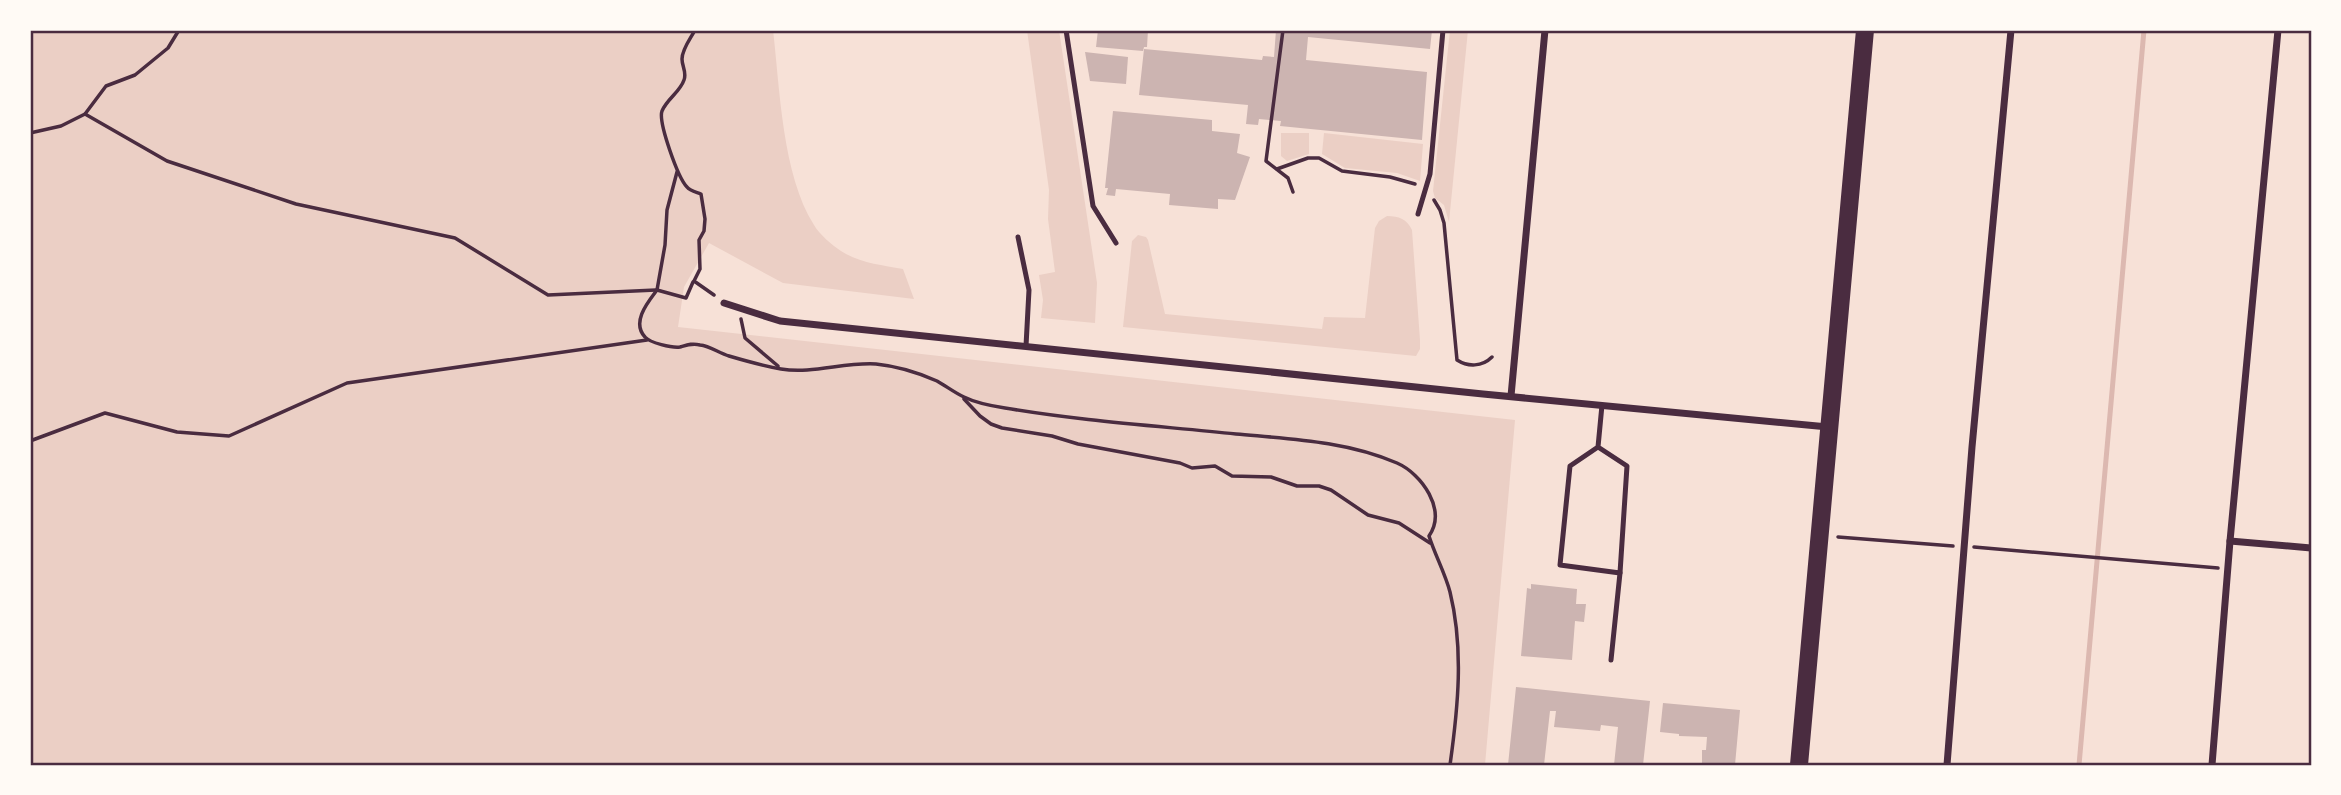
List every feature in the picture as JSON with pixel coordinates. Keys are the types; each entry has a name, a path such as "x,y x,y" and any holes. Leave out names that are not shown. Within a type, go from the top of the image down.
{"main road":[{"path":"1799,765 1865,30"}],"street":[{"path":"1511,397 1545,30"},
{"path":"1947,765 2011,30"},
{"path":"2212,765 2230,541 2278,30"},
{"path":"726,304 780,321 1828,427"},
{"path":"2230,541 2311,548"}],"lane":[{"path":"1066,30 1093,206 1116,243"},
{"path":"1418,214 1430,174 1443,30"},
{"path":"1018,237 1029,290 1026,346"},
{"path":"1598,447 1602,405"},
{"path":"1598,447 1570,466 1560,565 1619,573"},
{"path":"1598,447 1627,466 1611,660"}],"path":[{"path":"30,133 61,126 85,114 106,86 135,75 167,48 179,30"},
{"path":"85,114 180,166 296,204 455,238 548,295 657,290 686,298 700,269 699,240 705,231 703,206 701,194 688,188 677,172 666,133 661,125 661,115 671,96 684,83 686,76 681,62 695,30"},
{"path":"1283,30 1266,161 1288,178 1293,192"},
{"path":"1274,55 1280,56"},
{"path":"1277,169 1308,158 1319,158 1342,171 1405,180 1425,191 1440,210 1444,223 1457,360 1463,364 1474,365 1483,364 1492,357"},
{"path":"647,340 642,334 640,321 643,310 657,290 665,245 667,211 677,172"},
{"path":"694,281 726,304"},
{"path":"745,338 779,368"},
{"path":"30,441 105,413 177,432 229,436 347,383 647,340 677,347 689,344 708,346 730,356 779,368 808,371 876,364 935,380 962,396 1031,412 1330,443 1398,463 1409,470 1430,494 1434,530 1429,536 1450,594 1458,642 1456,724 1450,765"},
{"path":"962,396 980,416 990,424 1002,428 1052,436 1078,444 1180,463 1192,468 1215,466 1232,476 1271,477 1297,486 1320,486 1368,515 1399,523 1426,538 1432,545"},
{"path":"1819,535 2228,569"}],"shaded area":[{"path":"30,30 773,30 789,156 803,204 814,225 830,243 848,255 903,269 914,299 783,283 709,243 684,287 678,327 1515,420 1485,765 30,765"},
{"path":"1027,30 1059,30 1097,283 1095,323 1041,318 1043,300 1039,275 1055,272 1048,219 1049,190"},
{"path":"1450,30 1468,30 1449,222 1444,205 1435,198 1433,191"},
{"path":"1281,133 1309,133 1309,154 1287,161 1281,156"},
{"path":"1324,133 1423,144 1420,181 1397,173 1345,168 1322,154"},
{"path":"1387,216 1402,219 1412,230 1420,340 1420,349 1416,356 1123,327 1132,241 1138,235 1148,240 1165,314 1322,329 1324,317 1365,318 1375,228 1379,221"}],"building":[{"path":"1098,30 1148,30 1147,47 1144,47 1143,51 1096,47"},
{"path":"1276,30 1432,30 1430,49 1308,37 1306,60 1427,72 1422,140 1280,126 1281,121 1259,119 1258,125 1246,124 1248,105 1139,95 1144,49 1262,60 1263,56 1274,57"},
{"path":"1085,52 1128,57 1126,84 1090,81"},
{"path":"1113,111 1212,120 1212,131 1240,134 1237,153 1250,157 1235,200 1218,199 1218,209 1169,205 1170,194 1116,189 1115,196 1106,195"},
{"path":"1531,584 1577,589 1576,604 1586,604 1584,622 1575,621 1572,660 1521,656 1527,588 1531,589"},
{"path":"1516,687 1650,701 1643,765 1614,765 1618,727 1601,725 1600,731 1554,727 1556,711 1550,711 1544,765 1508,765"},
{"path":"1663,703 1740,710 1735,765 1702,765 1702,750 1706,750 1707,737 1660,732"}],"waterway":[{"path":"2079,765 2144,30"}]}
